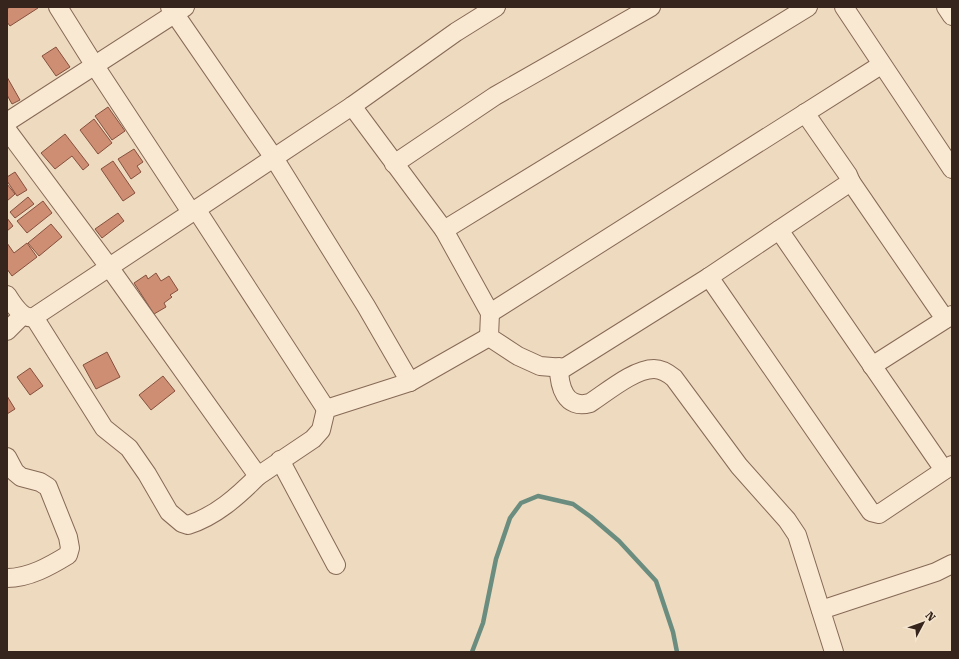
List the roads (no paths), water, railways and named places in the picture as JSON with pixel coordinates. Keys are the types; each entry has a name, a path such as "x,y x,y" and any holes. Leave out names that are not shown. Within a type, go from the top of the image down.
{"street":[{"path":"7,295 28,316 104,428 129,448 147,474 163,505 174,518 188,525 200,521 242,493 258,476 313,439 320,430 326,409 95,66 58,7"},
{"path":"7,331 28,316 109,267 193,210 274,158 352,106 456,32 496,7"},
{"path":"394,164 495,96 651,7"},
{"path":"444,230 808,7"},
{"path":"844,7 952,170"},
{"path":"946,7 952,16"},
{"path":"7,122 95,66 177,9 274,158 366,306 410,382"},
{"path":"490,313 882,65"},
{"path":"352,106 444,230 490,313 489,337"},
{"path":"805,113 850,182 949,317 872,366"},
{"path":"7,130 109,267 258,476"},
{"path":"489,337 518,356 540,366 568,366 709,277 850,182"},
{"path":"709,277 871,512 879,514 948,468 872,366 779,230"},
{"path":"326,409 410,382 489,337"},
{"path":"559,367 559,384 564,394 573,403 583,405 590,403 635,374 644,371 655,369 666,372 674,378 716,435 787,520 797,535 834,652"},
{"path":"7,457 15,472 21,477 44,483 48,487 68,537 70,548 68,555 54,564 24,576 7,578"},
{"path":"280,460 336,565"},
{"path":"821,610 936,572 952,564"}],"waterway":[{"path":"472,652 483,623 496,559 510,518 521,503 538,496 573,504 619,541 656,581 673,632 677,652"}]}
